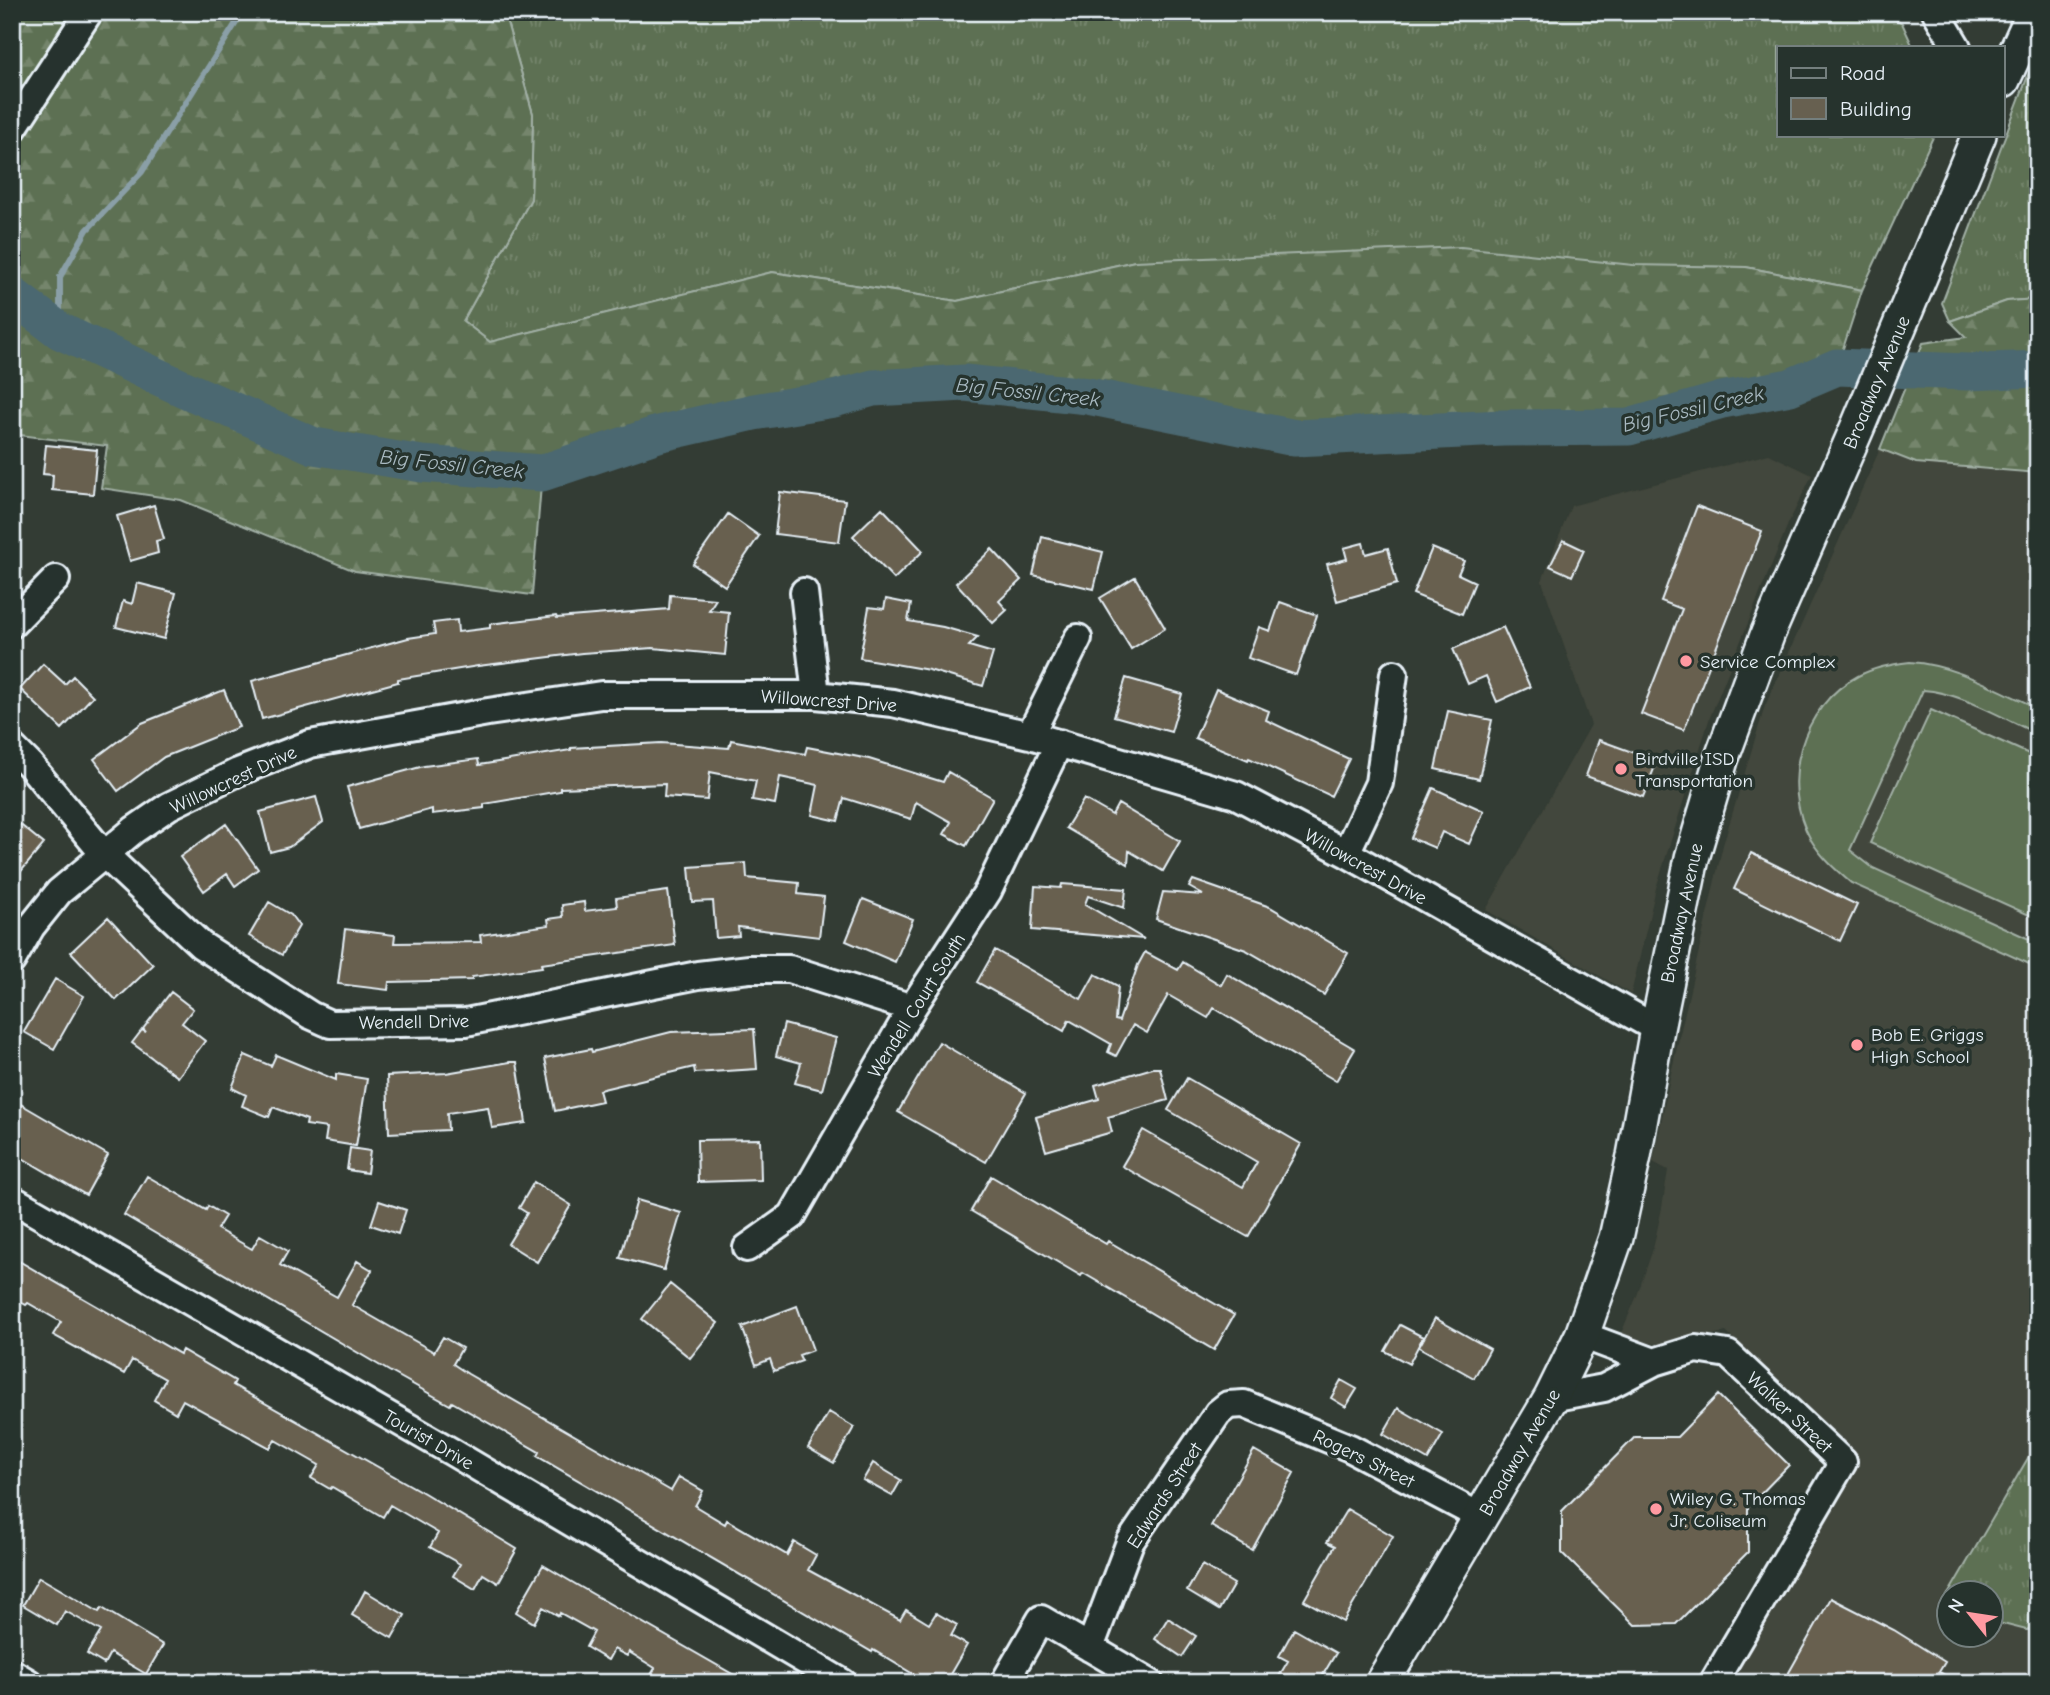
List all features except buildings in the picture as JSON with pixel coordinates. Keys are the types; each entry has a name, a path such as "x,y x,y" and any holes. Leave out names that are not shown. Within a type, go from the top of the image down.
{"main road":[{"path":"2004,78 2034,12"},
{"name":"Broadway Avenue","path":"1382,1683 1551,1398 1582,1335 1616,1238 1692,858 1721,760 1768,633 1858,426 1979,136"}],"street":[{"path":"12,130 89,12"},
{"path":"1936,12 1956,46"},
{"path":"12,624 56,579"},
{"path":"804,592 816,695"},
{"path":"1030,734 1078,638"},
{"path":"1346,853 1379,782 1394,674"},
{"name":"Willowcrest Drive","path":"12,960 31,927 59,892 103,853 169,806 238,772 310,744 601,695 816,695 893,703 1030,734 1236,795 1346,853 1657,1029"},
{"name":"Wendell Court South","path":"747,1248 792,1216 912,1008 988,891 1059,743"},
{"name":"Wendell Drive","path":"12,747 103,853 201,945 310,1015 330,1024 466,1022 698,975 749,969 789,969 912,1008"},
{"name":"Tourist Drive","path":"12,1199 452,1452 843,1683"},
{"path":"1582,1335 1654,1362"},
{"name":"Walker Street","path":"1551,1398 1604,1388 1654,1362 1696,1349 1728,1354 1843,1462 1713,1683"},
{"name":"Rogers Street","path":"1244,1404 1350,1448 1481,1517"},
{"name":"Edwards Street","path":"1090,1647 1130,1542 1218,1413 1228,1405 1244,1404"},
{"path":"1004,1683 1041,1619 1150,1683"},
{"path":"12,1673 29,1683"}],"shaded area":[{"name":"Bob E. Griggs High School","path":"1880,449 1916,463 2038,472 2038,1683 1724,1683 1856,1458 1726,1332 1658,1344 1619,1338 1653,1249 1662,1208 1668,1170 1653,1162 1723,845 1765,706"},
{"path":"1769,454 1812,475 1788,524 1710,717 1656,888 1631,994 1486,910 1591,725 1542,581 1571,506"}],"green space":[{"path":"12,12 504,12 533,114 531,199 463,321 490,342 772,272 957,301 1135,261 1461,247 1633,265 1746,267 1862,290 1837,367 1629,427 1503,428 1295,438 1088,396 965,383 873,388 834,399 754,412 658,434 542,473 532,595 355,571 181,500 101,488 107,446 12,434"},
{"path":"504,12 1885,12 1902,23 1913,46 1777,46 1777,136 1934,136 1862,290 1746,267 1135,261 957,301 772,272 490,342 463,321 531,199 533,114"},
{"path":"2038,49 2038,299 2007,301 1950,321 1942,303"},
{"path":"2038,299 2038,473 1916,463 1880,449 1923,343 1966,337 1950,321 2007,301"},
{"path":"1910,662 1959,673 2038,708 2038,734 1967,701 1923,690 1850,850 1873,868 2038,943 2038,968 1851,883 1819,852 1801,818 1797,771 1801,748 1822,706 1838,689 1858,676 1884,666"},
{"path":"1931,710 2038,758 2038,919 1870,843"},
{"path":"2038,1441 2038,1633 2004,1624 2004,1580 1956,1580"}],"waterway":[{"path":"60,331 60,277 87,230 142,172 243,12"},
{"name":"Big Fossil Creek","path":"12,295 60,331 314,446 422,464 542,473 658,434 754,412 834,399 873,388 965,383 1088,396 1295,438 1503,428 1629,427 1722,400 1790,387 1837,367 1968,372 2038,369"}],"place":[{"name":"Service Complex","path":"1686,661"},
{"name":"Birdville ISD Transportation","path":"1621,769"},
{"name":"Bob E. Griggs High School","path":"1857,1045"},
{"name":"Wiley G. Thomas Jr. Coliseum","path":"1656,1509"}]}
